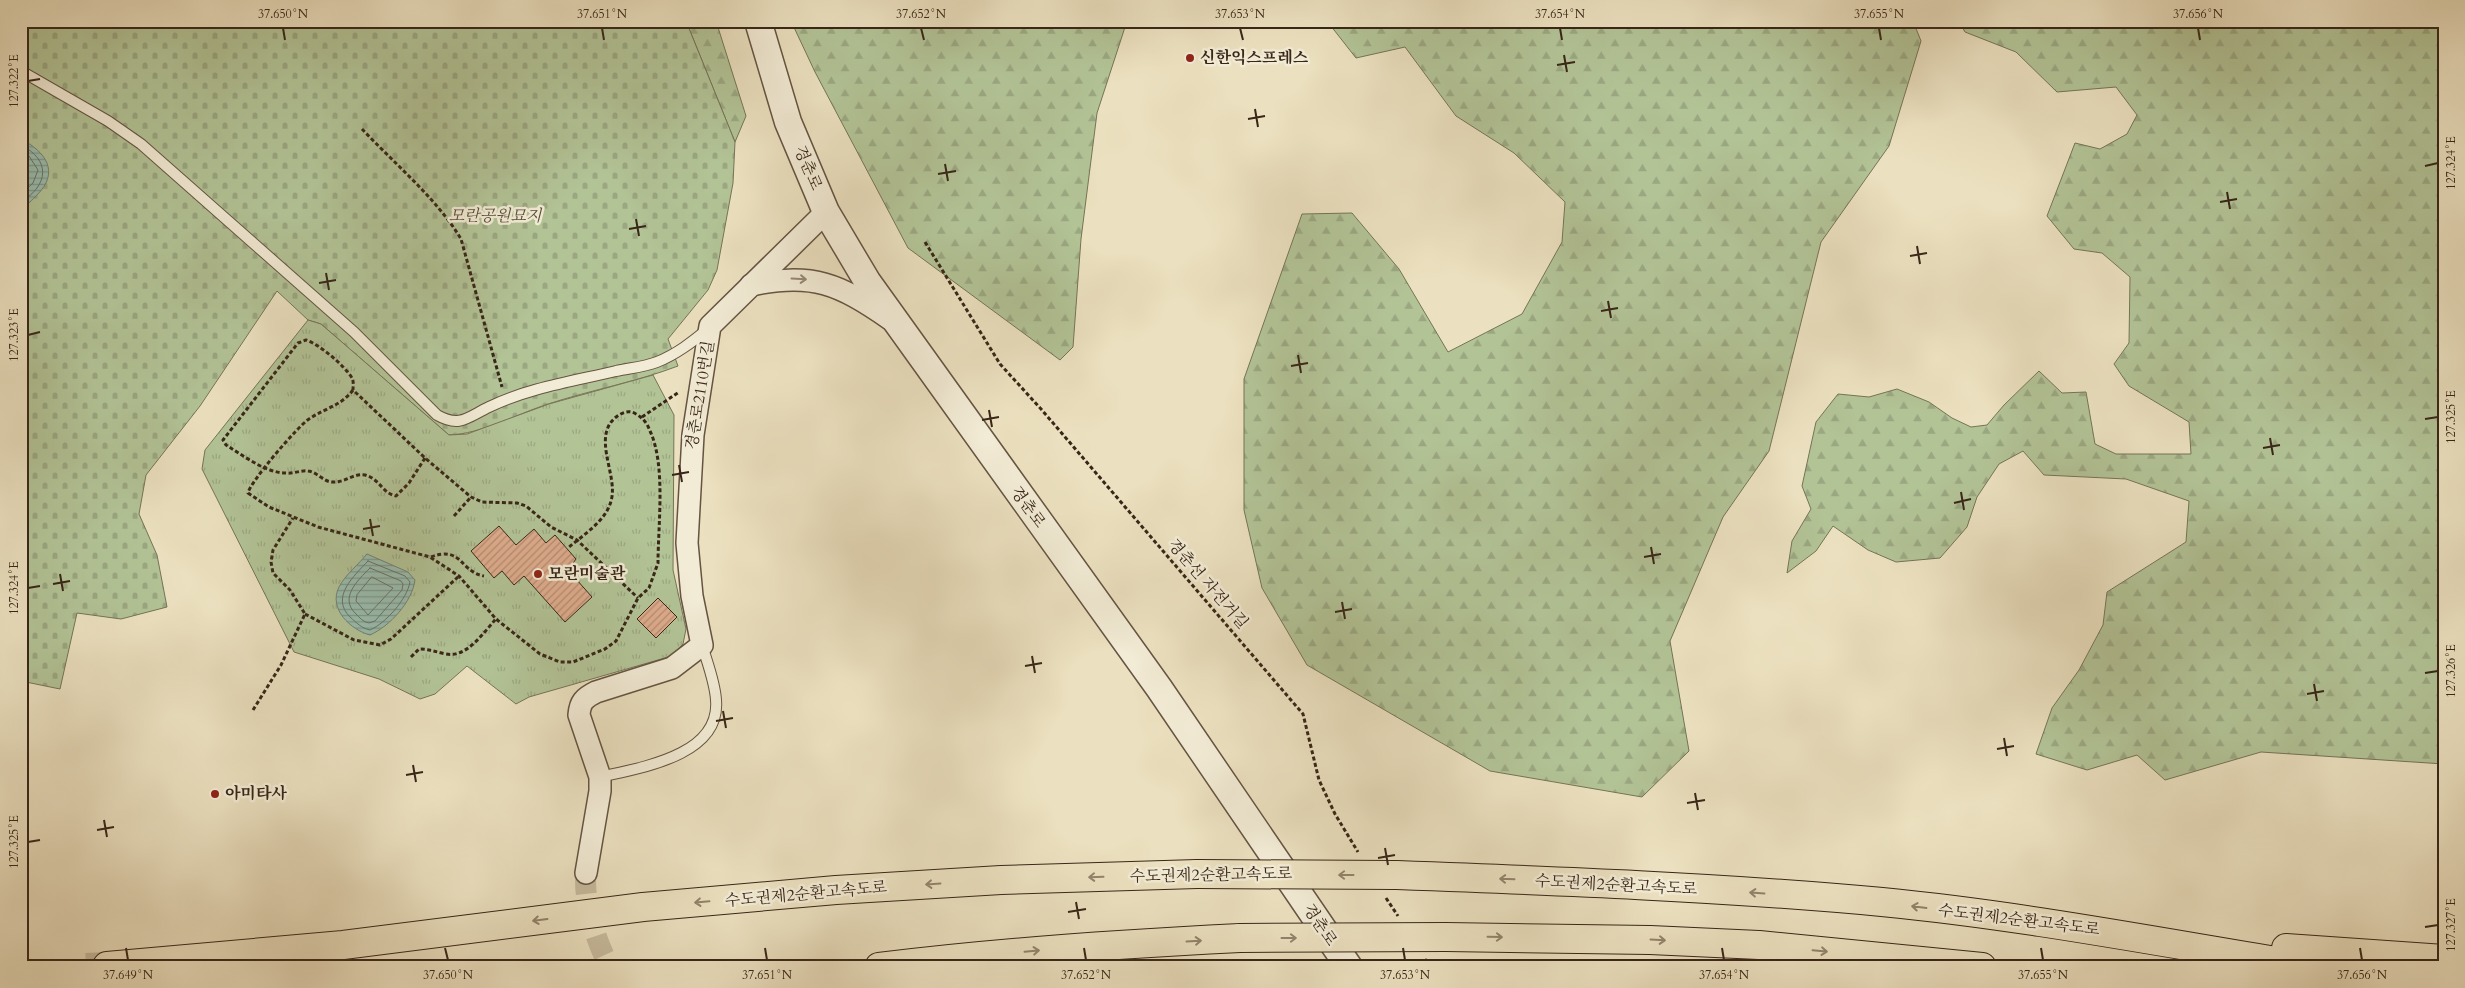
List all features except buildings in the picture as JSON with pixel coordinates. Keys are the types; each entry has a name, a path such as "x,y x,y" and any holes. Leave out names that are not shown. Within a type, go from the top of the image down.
{"highway":[{"name":"수도권제2순환고속도로","path":"107,966 343,944 643,907 836,890 1001,880 1197,874 1390,886 1717,890 1883,902 2123,934 2313,967"},
{"path":"2123,934 2444,959"},
{"path":"879,967 957,957 1089,946 1240,938 1446,937 1650,940 1749,945 1982,967"}],"street":[{"name":"경춘로","path":"758,21 788,122 826,212 844,244 894,321 1159,688 1349,967"},
{"name":"경춘로2110번길","path":"702,644 692,596 687,543 689,465 710,326 826,212"},
{"path":"751,285 786,279 824,283 866,302 894,321"},
{"path":"586,873 600,792 600,777 581,721 580,704 596,692 672,668 702,644"}],"lane":[{"path":"21,71 108,121 141,144 354,332 437,415 446,420 457,422 468,419 505,400 543,388 655,362 686,346 710,326"},
{"path":"600,777 666,760 688,750 704,736 716,714 716,700 702,644"}],"path":[{"path":"362,129 453,225 461,239 505,400"},
{"name":"경춘선 자전거길","path":"925,242 1000,364 1041,409 1303,714 1320,780 1335,814 1360,855"},
{"path":"425,458 409,484 396,496 388,495 375,479 368,476 358,474 340,482 330,482 310,470 286,474 264,468 226,445 223,440 298,343 306,340 315,343 348,373 353,380 353,390 346,399 335,407 308,420 264,468 249,487 248,494 269,508 318,527 430,557 459,576 496,619 540,654 560,662 573,662 605,649 616,641 638,598 649,588 658,563 659,463 656,444 642,417 633,412 623,412 614,418 608,427 605,443 613,478 611,502 595,525 568,548"},
{"path":"642,417 702,376"},
{"path":"353,390 425,458 472,497 482,502 517,503 526,506 551,526 577,540 638,598"},
{"path":"454,516 472,497"},
{"path":"293,518 273,550 271,562 273,574 290,590 305,614 354,640 380,645 391,639 459,576"},
{"path":"430,557 441,553 450,553 460,559 476,575 484,576"},
{"path":"254,710 280,665 305,614"},
{"path":"411,657 419,649 429,649 448,654 462,652 474,643 496,619"},
{"path":"1390,886 1401,920"},
{"path":"1420,951 1430,967"}],"green space":[{"name":"모란공원묘지","path":"21,21 686,21 735,142 733,183 717,270 708,290 668,339 678,366 646,377 548,404 474,431 449,435 321,324 308,320 277,291 200,406 146,475 139,514 157,555 167,607 121,619 77,613 60,689 21,681"},
{"path":"686,21 716,21 746,116 735,142"},
{"path":"791,21 1127,21 1097,113 1081,239 1073,347 1060,360 908,248 815,72"},
{"path":"1327,21 1913,21 1921,41 1889,146 1821,242 1769,451 1723,517 1670,641 1689,751 1642,797 1490,771 1307,665 1262,588 1244,510 1244,379 1302,214 1352,213 1399,269 1448,352 1522,314 1562,242 1565,202 1514,153 1456,116 1405,47 1356,58"},
{"path":"1959,21 2444,21 2444,764 2261,752 2165,780 2137,755 2087,770 2036,754 2052,708 2079,670 2103,625 2107,592 2186,542 2189,501 2126,479 2044,475 2023,451 1999,464 1977,497 1967,527 1940,558 1896,562 1868,550 1833,526 1816,551 1787,573 1792,541 1811,509 1802,486 1816,422 1838,394 1869,397 1897,389 1929,402 1952,418 1971,427 1987,425 2004,405 2039,371 2062,393 2086,392 2095,444 2116,454 2191,454 2189,422 2129,386 2114,364 2129,343 2130,277 2102,253 2074,249 2047,216 2075,143 2100,149 2127,134 2137,115 2116,87 2057,92 2016,52 1965,32"},
{"path":"308,320 321,324 449,435 467,434 549,404 653,375 674,415 673,570 686,629 683,644 672,656 529,697 516,704 467,666 435,694 420,699 379,679 294,652 202,469 205,450"}],"water":[{"path":"21,139 30,144 43,156 49,171 44,187 30,202 21,207"},
{"path":"367,554 408,572 415,580 410,597 405,605 385,626 370,635 356,628 343,617 339,611 336,595 348,574"}],"tunnel":[{"path":"586,873 587,896 595,934 610,967"},
{"path":"86,967 107,966"}],"place":[{"name":"신한익스프레스","path":"1190,58"},
{"name":"모란미술관","path":"538,574"},
{"name":"아미타사","path":"215,794"}]}
